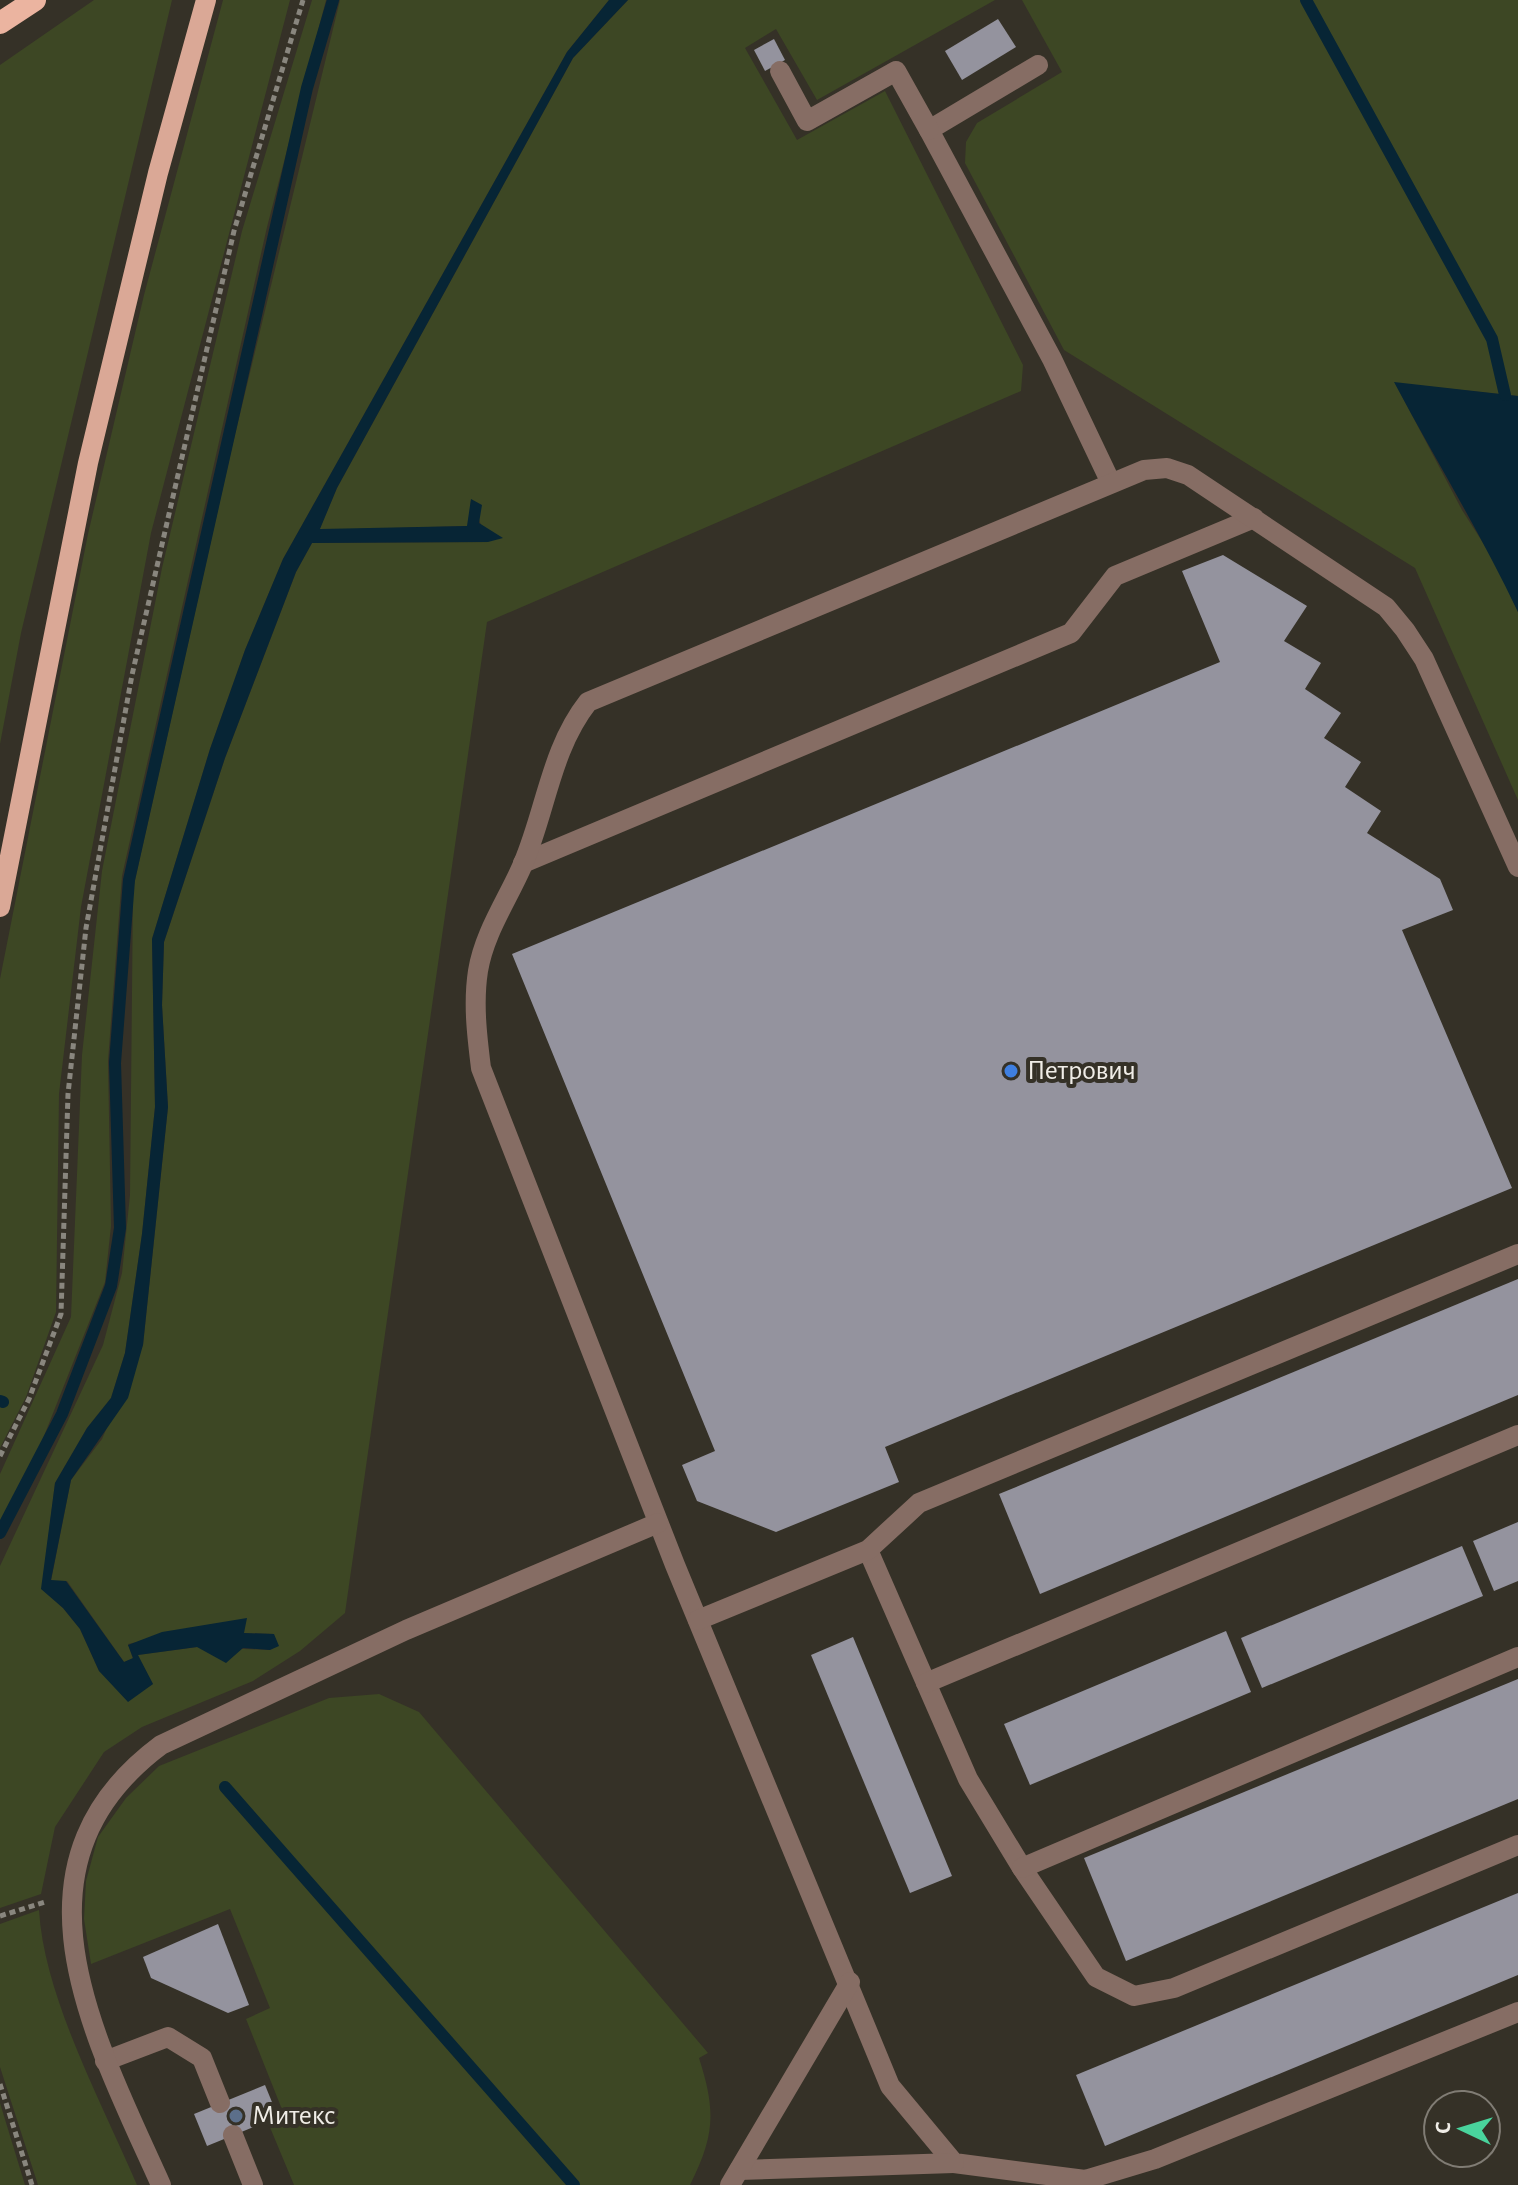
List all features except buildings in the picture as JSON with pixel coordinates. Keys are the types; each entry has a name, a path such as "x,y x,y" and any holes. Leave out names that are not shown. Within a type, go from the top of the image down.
{"highway":[{"path":"0,23 35,0"}],"main road":[{"path":"0,907 88,463 158,173 206,0"}],"lane":[{"path":"929,130 1038,65"},
{"path":"780,71 807,121 896,71 1052,359 1111,483"},
{"path":"954,2163 890,2086 850,1982 658,1523 481,1068 476,1018 478,970 495,922 523,863 568,728 588,702 1111,483 1144,470 1167,468 1188,475 1386,607 1424,659 1518,867"},
{"path":"523,863 1071,633 1115,576 1254,518"},
{"path":"698,1620 868,1550 919,1503 1518,1254"},
{"path":"926,1683 1518,1435"},
{"path":"161,2185 74,1987 63,1934 60,1897 72,1846 93,1807 125,1768 161,1745 406,1630 658,1523"},
{"path":"868,1550 968,1779 1022,1868 1096,1977 1134,1996 1174,1988 1518,1845"},
{"path":"1022,1868 1518,1657"},
{"path":"735,2178 850,1982"},
{"path":"735,2178 954,2163 1085,2180 1155,2159 1518,2012"},
{"path":"105,2061 168,2037 202,2058 220,2103"},
{"path":"233,2135 253,2185"}],"path":[{"path":"0,1456 29,1399 61,1314 68,1094 83,958 132,675 234,231 303,0"},
{"path":"0,1916 60,1897"},
{"path":"0,2084 32,2185"}],"green space":[{"path":"94,0 172,0 21,633 0,744 0,65"},
{"path":"223,0 290,0 151,533 81,907 59,1094 56,1312 26,1397 0,1448 0,979 88,534 144,295"},
{"path":"312,0 326,0 267,227 122,876 108,1061 111,1226 105,1282 40,1446 0,1523 0,1474 71,1317 82,1055 102,871 162,568 242,231"},
{"path":"340,0 609,0 567,52 283,559 245,650 210,749 152,939 155,1107 142,1234 125,1353 111,1398 87,1428 55,1483 42,1589 80,1629 99,1671 134,1695 153,1684 137,1655 197,1647 270,1650 274,1634 243,1633 246,1619 128,1644 133,1659 124,1662 67,1581 51,1581 71,1480 102,1439 143,1345 168,1107 162,1005 164,942 225,758 296,572 312,543 488,542 471,500 468,526 319,530 337,488 573,58 628,0 995,0 817,100 776,29 745,48 797,140 885,91 1023,365 1021,391 487,622 345,1613 300,1651 253,1681 142,1727 104,1752 55,1827 41,1894 0,1908 0,1566 103,1345 122,1273 130,1195 133,889 232,447"},
{"path":"1022,0 1518,0 1518,396 1395,383 1462,510 1494,560 1518,612 1518,800 1415,568 1064,350 965,163 966,142 977,123 1062,72"},
{"path":"379,1694 419,1712 708,2053 699,2058 708,2093 710,2123 704,2152 690,2185 294,2185 269,2125 285,2117 246,2019 270,2008 230,1909 91,1964 84,1919 86,1881 98,1837 126,1798 159,1766 329,1698"},
{"path":"39,1910 43,1943 63,2014 137,2185 38,2185 0,2067 0,1924"},
{"path":"0,2103 25,2185 0,2185"}],"water":[{"path":"609,0 628,0 573,58 337,488 320,529 467,526 471,499 482,505 479,523 503,538 488,542 312,543 296,572 225,758 164,942 162,1005 168,1107 143,1345 128,1398 71,1480 51,1580 66,1581 124,1662 133,1658 128,1645 162,1632 247,1618 244,1633 274,1634 279,1646 270,1650 243,1648 226,1663 197,1647 138,1655 153,1684 128,1702 99,1671 80,1629 63,1608 41,1589 55,1483 87,1428 111,1398 125,1353 142,1234 155,1107 152,939 210,749 245,650 283,559 567,52"},
{"path":"1394,382 1518,396 1518,612 1473,525"}],"waterway":[{"path":"0,1533 62,1414 111,1286 120,1228 115,1063 129,880 307,88 333,0"},
{"path":"1306,0 1492,339 1505,395"},
{"path":"225,1787 574,2185"}],"place":[{"name":"Петрович","path":"1011,1071"},
{"name":"Митекс","path":"236,2116"}]}
